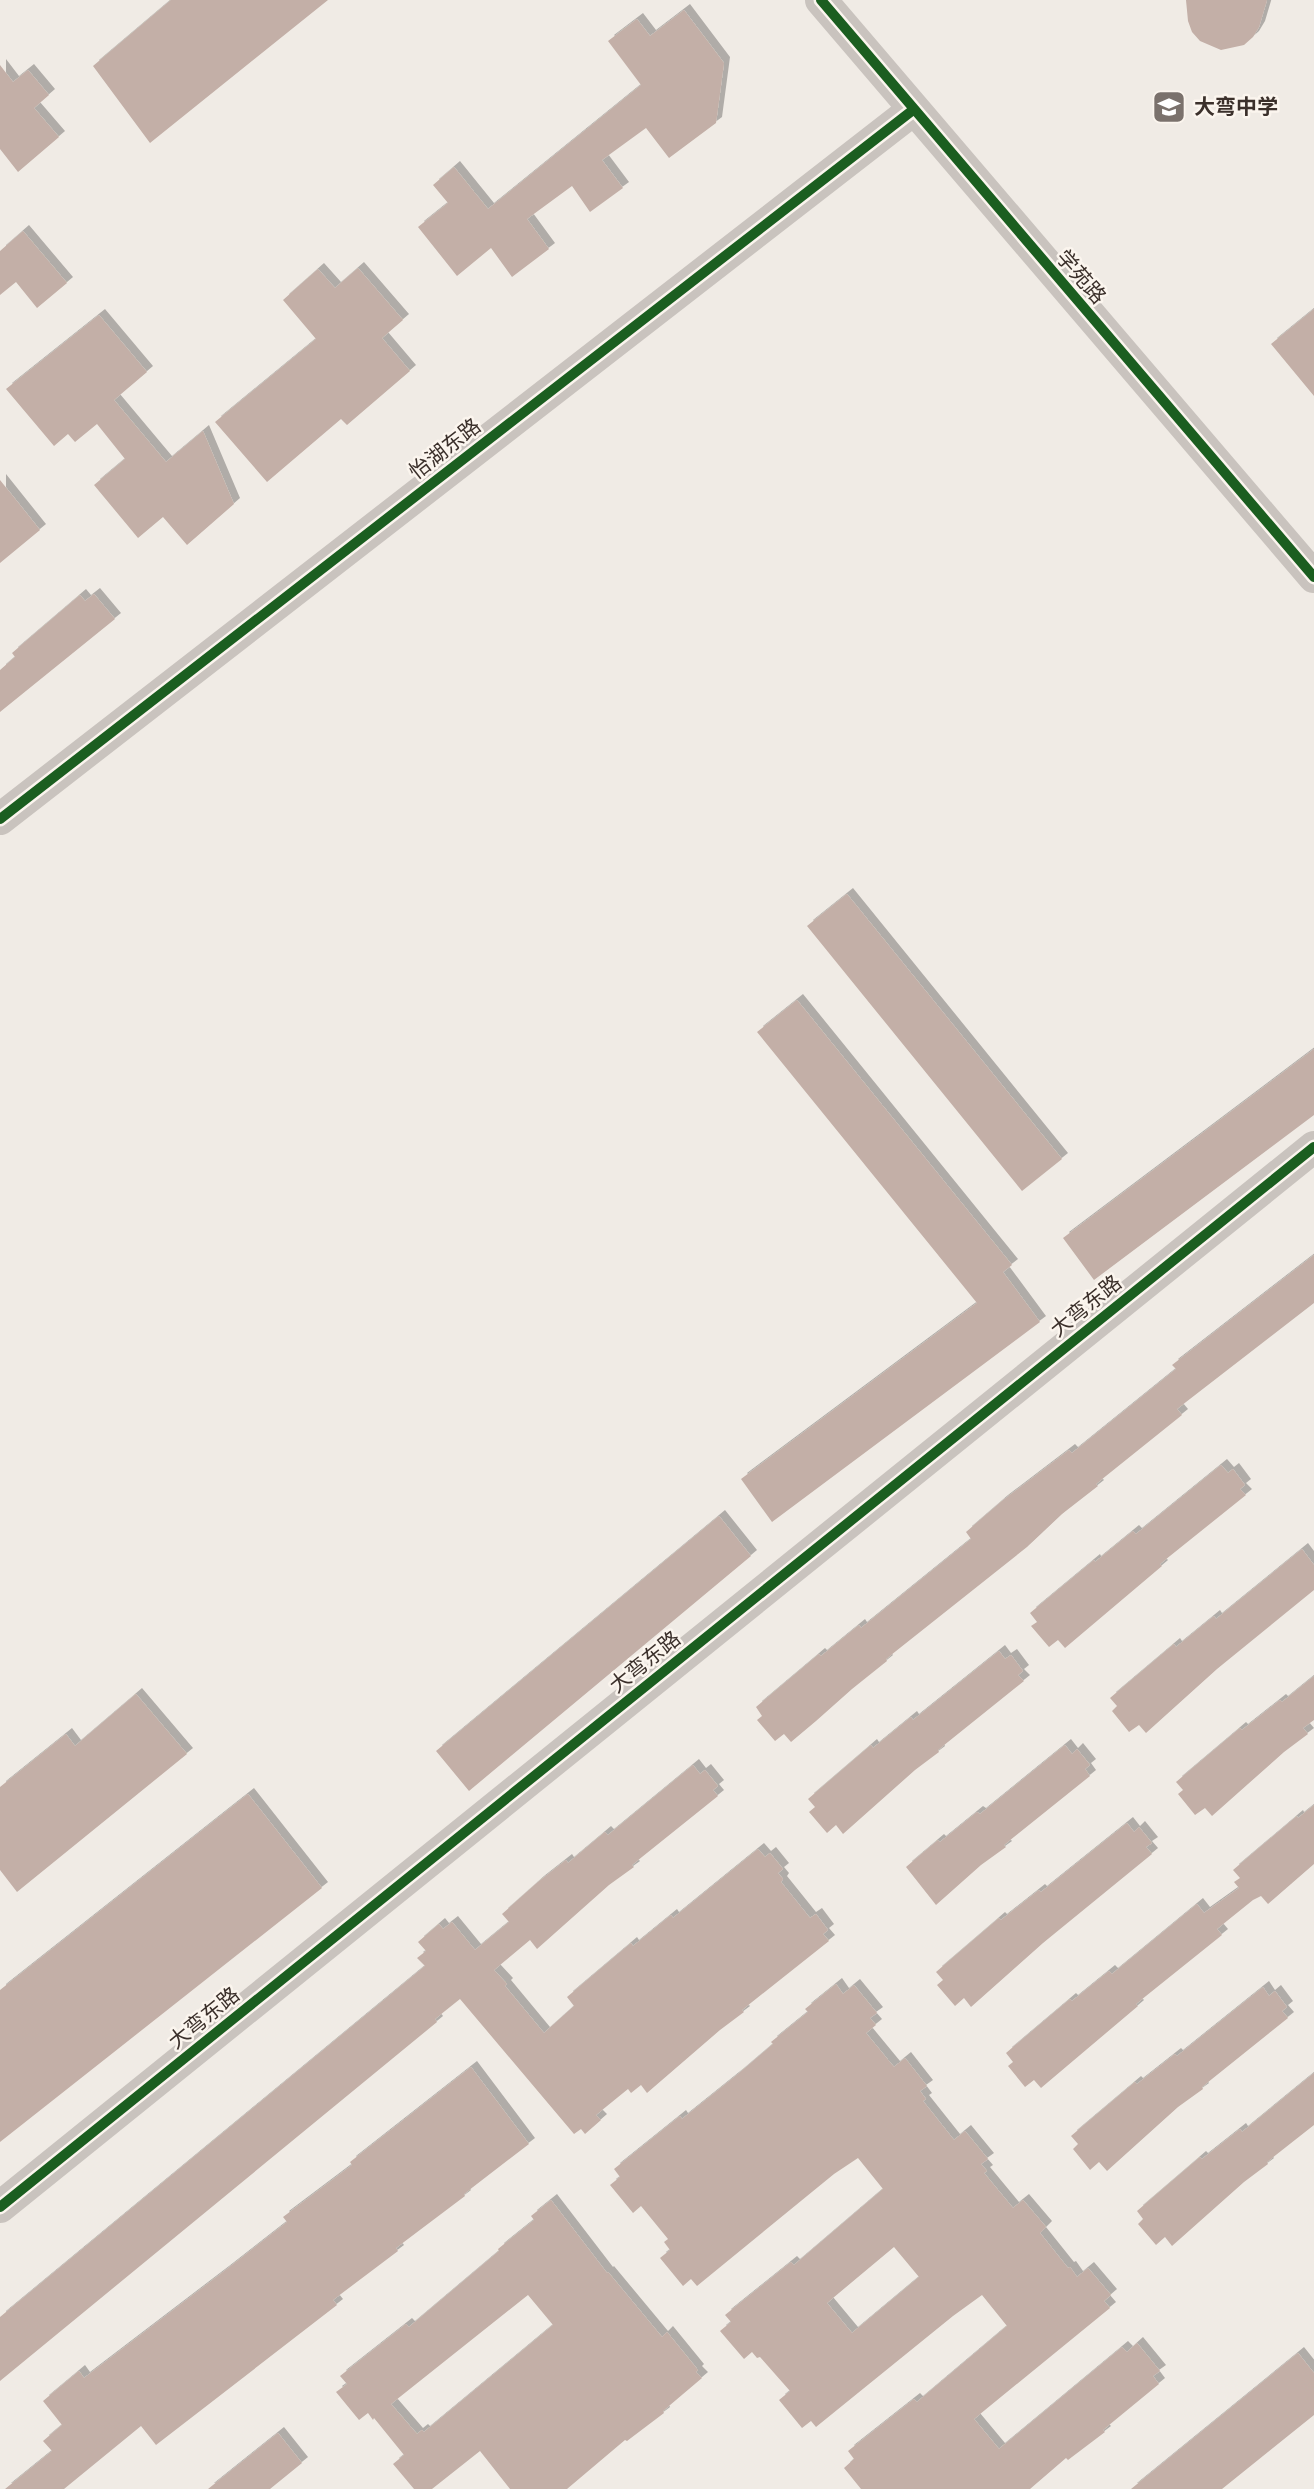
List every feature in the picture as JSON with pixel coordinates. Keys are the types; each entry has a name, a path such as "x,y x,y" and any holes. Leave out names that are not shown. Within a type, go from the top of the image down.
{"street":[{"name":"学苑路","path":"821,0 1314,577"},
{"name":"怡湖东路","path":"0,819 913,110"},
{"name":"大弯东路","path":"0,2207 1314,1147"}],"building":[{"path":"171,0 328,0 150,143 93,66"},
{"path":"1186,0 1267,0 1253,37 1244,45 1221,50 1200,41 1192,32"},
{"path":"684,10 724,63 716,123 669,158 646,128 602,160 623,188 590,212 572,186 527,219 549,249 512,277 491,248 457,276 418,227 448,203 433,185 454,167 488,209 641,85 608,41 637,19 650,36"},
{"path":"0,65 13,82 28,70 49,95 34,108 59,137 18,172 0,149"},
{"path":"23,231 67,283 37,308 16,282 0,295 0,251"},
{"path":"358,268 403,320 382,338 410,371 347,425 341,419 267,482 215,422 316,339 283,300 318,269 335,288"},
{"path":"1314,309 1314,396 1271,344"},
{"path":"99,315 147,372 114,400 166,462 203,431 234,504 187,545 163,517 138,538 94,485 125,459 97,424 75,442 68,434 54,446 6,389"},
{"path":"0,480 40,530 0,563"},
{"path":"94,594 115,619 0,712 0,670 15,657 12,653 80,595 85,601"},
{"path":"847,894 1062,1159 1022,1191 807,926"},
{"path":"797,1000 1012,1265 1003,1272 1040,1322 772,1522 741,1479 977,1303 757,1032"},
{"path":"1314,1049 1314,1115 1094,1280 1063,1238"},
{"path":"1314,1255 1314,1303 1177,1409 1182,1415 1096,1484 1098,1486 1062,1514 1027,1547 886,1659 887,1661 791,1742 784,1734 775,1741 757,1720 762,1716 756,1707 819,1654 821,1656 859,1625 861,1628 971,1539 966,1532 1002,1501 1069,1450 1072,1453 1176,1369 1172,1365"},
{"path":"1221,1465 1228,1473 1233,1469 1245,1485 1240,1489 1246,1495 1160,1564 1162,1566 1065,1648 1058,1640 1049,1647 1031,1626 1037,1622 1030,1613 1094,1560 1095,1562 1133,1531 1136,1534"},
{"path":"719,1516 751,1556 469,1791 436,1751"},
{"path":"1302,1549 1314,1565 1314,1590 1217,1669 1146,1733 1139,1725 1129,1732 1112,1711 1117,1706 1110,1698 1174,1644 1176,1647 1214,1616 1216,1619"},
{"path":"999,1651 1005,1659 1011,1655 1023,1671 1018,1675 1024,1681 938,1750 939,1752 843,1834 836,1825 827,1833 809,1812 815,1807 808,1799 871,1745 873,1748 911,1717 913,1720"},
{"path":"1314,1676 1314,1720 1303,1728 1308,1734 1212,1816 1205,1808 1195,1815 1178,1794 1183,1790 1176,1782 1240,1728 1242,1730 1280,1700 1282,1702"},
{"path":"136,1694 187,1754 17,1892 0,1870 0,1787 66,1734 75,1746"},
{"path":"1065,1745 1072,1754 1077,1749 1090,1765 1085,1769 1090,1776 1004,1845 1006,1847 936,1905 906,1867 977,1812 980,1814"},
{"path":"693,1765 700,1774 705,1770 718,1786 713,1790 718,1796 632,1865 634,1867 609,1885 537,1949 530,1940 494,1970 507,1984 505,1986 544,2033 574,2006 567,1997 631,1943 633,1946 671,1915 673,1918 758,1849 765,1857 770,1853 783,1869 778,1873 783,1879 781,1882 810,1918 816,1914 828,1930 823,1934 829,1941 742,2010 744,2012 647,2093 641,2085 631,2093 628,2089 596,2115 601,2120 585,2134 581,2129 574,2134 460,1999 435,2019 437,2022 0,2381 0,2317 425,1966 417,1958 426,1951 418,1942 439,1924 443,1929 452,1922 475,1950 509,1922 502,1914 538,1882 566,1860 568,1863 605,1832 608,1835"},
{"path":"248,1794 322,1888 0,2142 0,1990"},
{"path":"1314,1805 1314,1864 1268,1904 1261,1896 1217,1929 1222,1935 1136,2004 1138,2006 1041,2088 1034,2080 1025,2087 1008,2066 1013,2062 1006,2053 1070,1999 1072,2001 1109,1971 1112,1974 1197,1904 1204,1913 1239,1888 1234,1882 1240,1878 1233,1870"},
{"path":"1127,1823 1134,1832 1139,1827 1152,1843 1146,1847 1152,1854 1043,1943 971,2007 964,1998 955,2006 937,1985 943,1980 936,1972 999,1918 1001,1920 1039,1890 1041,1892"},
{"path":"836,1984 843,1994 854,1985 877,2013 870,2018 876,2025 866,2033 894,2067 905,2058 927,2086 920,2091 926,2099 923,2101 954,2140 965,2131 988,2159 981,2164 987,2171 984,2173 1013,2208 1023,2200 1046,2227 1040,2233 1068,2268 1070,2267 1077,2277 1088,2268 1111,2295 1104,2301 1110,2308 974,2419 999,2449 1122,2347 1127,2352 1137,2343 1160,2371 1153,2376 1159,2384 1103,2430 1105,2432 1068,2460 1066,2458 1030,2489 861,2489 844,2468 854,2459 848,2451 914,2399 917,2402 1007,2326 982,2295 816,2427 811,2421 802,2428 779,2400 790,2391 760,2357 757,2358 752,2352 744,2359 720,2331 731,2322 725,2315 791,2262 794,2265 883,2189 858,2158 834,2174 697,2286 691,2279 683,2286 660,2258 670,2250 664,2242 668,2239 641,2206 633,2213 610,2185 620,2177 614,2169 738,2074 808,2012 805,2009","holes":["894,2247 919,2277 852,2333 827,2303"]},
{"path":"1263,1987 1269,1996 1275,1991 1287,2007 1282,2011 1288,2018 1178,2107 1107,2171 1099,2162 1090,2170 1073,2149 1078,2144 1071,2136 1135,2082 1137,2084 1175,2054 1177,2056"},
{"path":"471,2067 529,2144 396,2248 398,2251 333,2300 337,2305 156,2445 141,2426 64,2489 5,2489 52,2451 43,2441 62,2425 43,2401 79,2371 84,2378 223,2272 287,2222 283,2217 352,2165 350,2162"},
{"path":"1314,2073 1314,2125 1267,2162 1268,2164 1172,2246 1165,2237 1156,2245 1138,2224 1143,2219 1137,2211 1200,2157 1202,2159 1240,2129 1242,2132"},
{"path":"551,2200 607,2273 662,2337 667,2332 702,2378 663,2411 664,2413 625,2440 567,2489 510,2489 480,2451 432,2489 414,2489 393,2464 404,2455 374,2418 373,2420 368,2413 359,2420 336,2392 347,2384 340,2376 406,2324 409,2327 534,2220 531,2216","holes":["528,2295 553,2325 424,2432 422,2430 417,2434 391,2404"]},
{"path":"1298,2353 1314,2373 1314,2415 1222,2489 1131,2489"},
{"path":"278,2433 302,2463 270,2489 208,2489"}],"cycle path":[{"path":"821,0 1314,577"},
{"path":"0,819 913,110"},
{"path":"0,2207 1314,1147"}],"place":[{"name":"大弯中学","path":"1169,107"}]}
